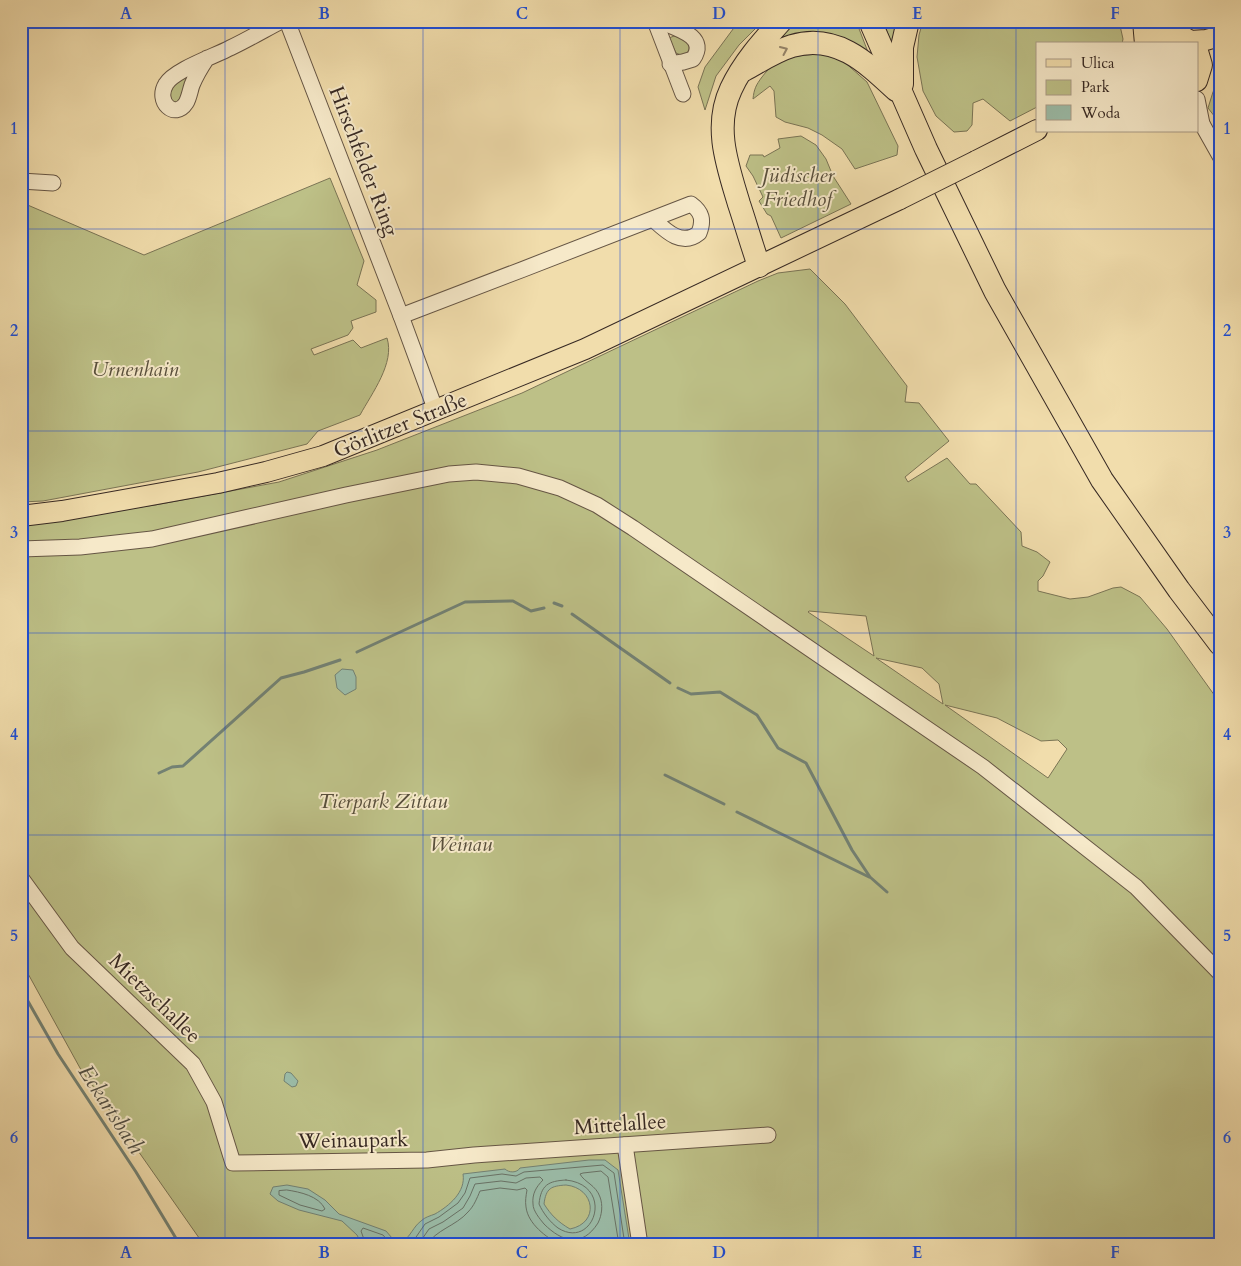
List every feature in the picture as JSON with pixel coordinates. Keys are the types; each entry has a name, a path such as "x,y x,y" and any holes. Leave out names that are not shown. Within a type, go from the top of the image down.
{"highway":[{"path":"759,266 724,150 722,125 731,89 748,60 781,21"},
{"path":"870,21 926,149 995,291 1098,472 1179,590 1220,644"},
{"path":"902,95 902,47 908,21"},
{"path":"1144,21 1147,42"},
{"path":"741,72 792,46 818,43 842,48 868,64 902,95"}],"main road":[{"path":"1198,43 1220,36"},
{"path":"1150,42 1157,37 1171,42"},
{"path":"1198,48 1220,47"},
{"name":"Görlitzer Straße","path":"21,516 218,483 323,456 585,349 900,199 1036,131"}],"street":[{"path":"207,58 281,21"},
{"name":"Hirschfelder Ring","path":"287,21 436,410"},
{"path":"655,21 683,94"},
{"path":"659,21 690,35 695,38 698,44 698,50 692,59 670,64"},
{"path":"1198,106 1200,122 1218,146"},
{"path":"21,181 53,183"},
{"path":"401,316 653,219"},
{"path":"21,548 80,547 152,539 449,474 476,472 518,476 560,488 597,505 626,524 983,767 1136,887 1220,973"},
{"name":"Mietzschallee","path":"21,878 72,948 193,1064 214,1102 232,1163"},
{"name":"Mittelallee","path":"474,1155 768,1135"},
{"path":"625,1145 640,1245"},
{"name":"Weinaupark","path":"232,1163 427,1160 474,1155"}],"green space":[{"path":"739,21 763,21 739,45 716,76 705,110 698,87 705,67"},
{"path":"792,21 856,21 868,52 766,49"},
{"path":"883,21 901,21 895,52"},
{"path":"923,21 1119,21 1123,39 1122,42 1036,42 1036,108 1010,121 983,99 973,103 972,125 967,131 954,132 936,116 923,91 917,57 919,35"},
{"path":"674,36 685,39 689,43 687,54 681,55 676,53 669,38"},
{"path":"826,54 842,60 867,82 898,146 897,155 855,169 842,149 822,135 776,117 774,91 770,86 753,99 758,82 775,64 782,60 799,56"},
{"path":"189,73 181,98 176,103 171,102 169,92 176,83"},
{"path":"1220,78 1220,119 1215,117 1208,108"},
{"name":"Jüdischer Friedhof","path":"801,136 816,145 851,204 781,238 771,216 767,214 759,201 763,197 746,166 750,155 763,155 764,157 780,148 778,139"},
{"name":"Urnenhain","path":"330,178 364,261 357,285 376,300 376,312 351,321 353,328 348,335 311,349 314,355 353,340 361,348 387,338 389,348 385,368 360,415 318,431 307,444 198,472 43,501 21,502 21,204 23,203 144,255"},
{"name":"Weinau","path":"810,269 845,304 907,386 905,402 919,403 949,441 905,477 908,482 947,458 970,484 976,484 1021,532 1022,546 1037,552 1050,562 1043,576 1038,581 1038,591 1070,599 1088,597 1121,587 1140,597 1167,629 1220,703 1220,1245 204,1245 80,1068 21,961 21,523 155,505 279,482 377,450 522,393 778,273","holes":["808,612 866,616 874,656","876,658 922,668 939,684 943,704","945,705 997,718 1041,741 1058,740 1067,749 1048,778"]}],"water":[{"path":"342,669 353,670 356,677 356,689 345,695 337,688 335,675"},
{"path":"287,1072 291,1073 298,1081 296,1086 292,1087 284,1081"},
{"path":"605,1160 618,1170 630,1245 362,1245 357,1235 342,1221 299,1210 278,1201 270,1194 273,1187 287,1185 308,1189 325,1200 339,1214 386,1231 392,1238 403,1241 423,1220 451,1203 462,1187 463,1174 505,1169 513,1172 520,1168","holes":["566,1185 583,1192 588,1199 590,1213 580,1226 570,1229 555,1218 544,1204 546,1194 553,1187"]}],"waterway":[{"path":"357,652 465,602 513,601 531,611 544,608"},
{"path":"554,603 562,606"},
{"path":"572,614 670,683"},
{"path":"159,773 172,767 183,766 281,678 340,660"},
{"path":"678,688 691,694 720,692 757,715 778,748 806,763 852,850 870,877 887,892"},
{"path":"665,775 724,804"},
{"path":"737,812 869,877"},
{"name":"Eckartsbach","path":"21,989 58,1054 136,1172 180,1245"}],"park label":[{"name":"Tierpark Zittau","path":"383,801"}]}
